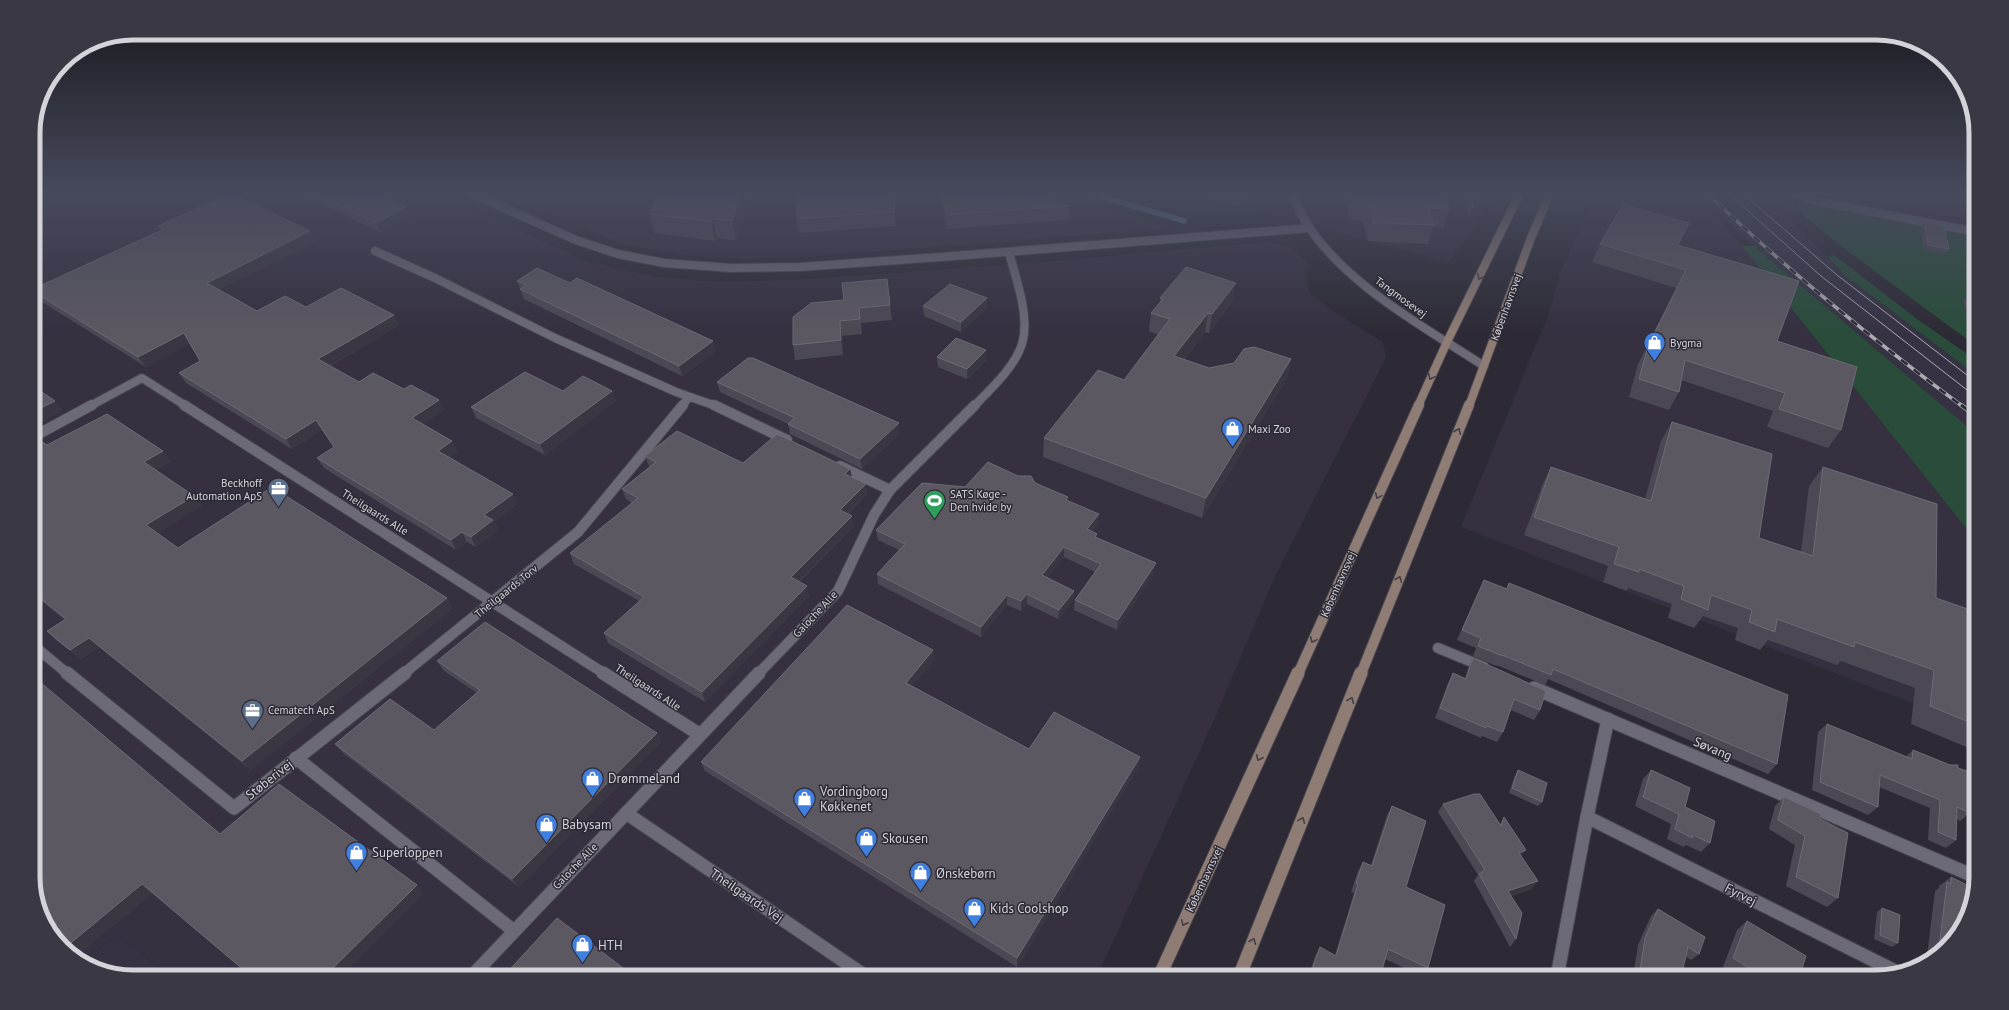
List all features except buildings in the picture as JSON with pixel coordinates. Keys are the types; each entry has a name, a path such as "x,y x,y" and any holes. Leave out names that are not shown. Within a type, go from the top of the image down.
{"main road":[{"name":"Københavnsvej","path":"1162,970 1320,625 1447,342 1497,240"},
{"name":"Københavnsvej","path":"1242,970 1484,366 1530,240"}],"street":[{"path":"576,240 628,257 694,267 764,269 1009,253 1164,240"},
{"name":"Tangmosevej","path":"1319,240 1333,258 1404,313 1484,366"},
{"path":"375,251 435,278 555,338 689,397 712,404 797,445"},
{"name":"Galoche Alle","path":"514,931 699,734 838,591 874,514 890,490 991,389 1016,358 1023,341 1024,330 1021,298 1009,253"},
{"name":"Theilgaards Alle","path":"40,433 142,378 699,734"},
{"name":"Theilgaards Torv","path":"296,758 494,602 578,532 689,397"},
{"path":"832,462 890,490"},
{"path":"1438,648 1495,672"},
{"name":"Støberivej","path":"40,651 234,808 296,758 514,931"},
{"name":"Søvang","path":"1523,684 1969,874"},
{"path":"1558,970 1587,817 1608,719"},
{"name":"Theilgaards Vej","path":"626,813 857,970"},
{"name":"Fyrvej","path":"1587,817 1890,969"},
{"path":"478,970 514,931"}],"shaded area":[{"path":"40,240 540,240 588,262 656,277 719,282 811,279 1044,262 1268,242 1293,248 1311,267 1305,271 1310,294 1336,313 1383,342 1386,358 1276,574 1217,713 1100,970 162,970 117,935 88,958 81,954 63,938 56,929 45,907 40,883"},
{"path":"612,240 1019,240 814,256 746,259 681,255 619,243"},
{"path":"1367,240 1465,240 1449,263"},
{"path":"1575,240 1737,240 1969,532 1969,725 1461,527 1549,313 1560,273"},
{"path":"1748,240 1811,240 1843,274 1969,370 1969,428"},
{"path":"117,935 162,970 121,969 97,963 88,958"}],"green space":[{"path":"1833,240 1969,240 1969,341"},
{"path":"1742,246 1754,246 1969,428 1969,532"},
{"path":"1834,255 1917,319 1969,355 1969,370 1843,274 1828,257"}],"tram line":[{"path":"1781,240 1821,276 1969,392"},
{"path":"1797,240 1837,275 1969,377"}],"railway":[{"path":"1758,240 1799,277 1863,330 1962,406"},
{"path":"1961,405 1969,411"}],"place":[{"name":"Bygma","path":"1655,362"},
{"name":"Maxi Zoo","path":"1232,448"},
{"name":"Beckhoff Automation ApS","path":"278,508"},
{"name":"SATS Køge - Den hvide by","path":"935,520"},
{"name":"Cematech ApS","path":"252,730"},
{"name":"Drømmeland","path":"593,798"},
{"name":"Vordingborg Køkkenet","path":"804,818"},
{"name":"Babysam","path":"546,844"},
{"name":"Skousen","path":"867,858"},
{"name":"Superloppen","path":"357,872"},
{"name":"Ønskebørn","path":"920,892"},
{"name":"Kids Coolshop","path":"975,928"},
{"name":"HTH","path":"582,964"}]}
